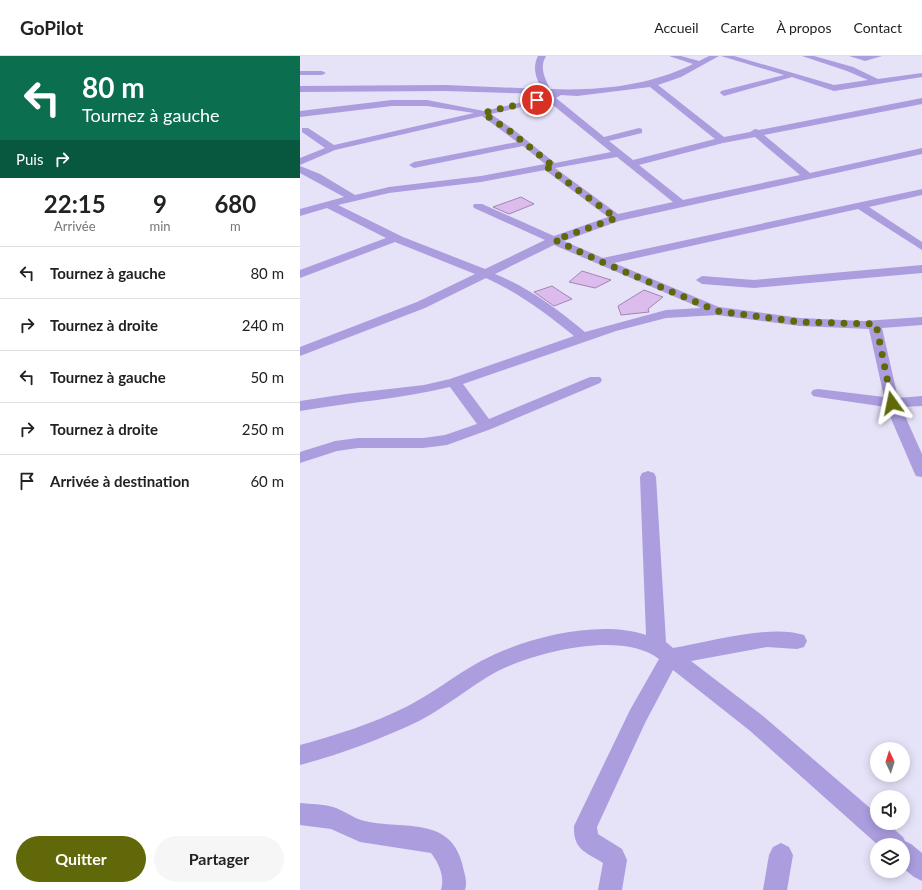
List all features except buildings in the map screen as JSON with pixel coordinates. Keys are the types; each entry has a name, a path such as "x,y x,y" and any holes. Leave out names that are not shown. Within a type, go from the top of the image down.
{"street":[{"path":"542,56 539,60 538,73 551,94 618,154 681,204"},
{"path":"673,56 700,64"},
{"path":"300,89 460,88 551,94 599,91 652,84 678,76 715,56"},
{"path":"725,56 834,88 922,76"},
{"path":"806,56 850,69 878,82"},
{"path":"852,56 865,59 878,56"},
{"path":"300,73 322,73"},
{"path":"724,93 793,75"},
{"path":"907,78 922,85"},
{"path":"652,84 722,140"},
{"path":"300,162 332,148 485,112 551,94"},
{"path":"631,164 755,132 849,117 922,101"},
{"path":"300,114 365,105 413,102 485,112 616,218"},
{"path":"305,130 332,148"},
{"path":"602,140 639,130"},
{"path":"755,132 809,177"},
{"path":"414,165 524,143"},
{"path":"300,352 421,305 488,274 555,240 616,218 809,177 917,152 922,162"},
{"path":"300,213 328,204 389,190 481,179 618,154"},
{"path":"300,169 353,198"},
{"path":"602,262 922,192"},
{"path":"328,204 360,222 395,238 488,274 519,289 555,314 583,337"},
{"path":"859,205 922,247"},
{"path":"478,206 602,262 717,311"},
{"path":"300,274 395,238"},
{"path":"702,280 754,284 922,269"},
{"path":"300,406 346,398 424,388 454,382 583,337 650,317 666,314 717,311 800,322 876,324 922,321"},
{"path":"876,324 892,403 922,472"},
{"path":"300,458 335,446 358,443 423,443 447,440 486,426 595,380"},
{"path":"454,382 486,426"},
{"path":"818,393 892,403 922,401"},
{"path":"610,890 615,860 614,857 589,843 585,837 586,826 637,717 663,651 648,477"},
{"path":"300,755 374,731 415,712 500,661 528,651 568,642 612,638 639,639 663,651 756,723 887,838"},
{"path":"663,651 767,640 797,641"},
{"path":"300,814 333,818 360,831 423,839 438,844 448,855 455,882 454,890"},
{"path":"775,890 781,855"},
{"path":"910,858 922,869"}],"route":[{"path":"537,100 483,113 511,132 553,166 547,167 616,218 555,240 602,262 717,311 800,322 864,325 876,324 892,403"}]}
